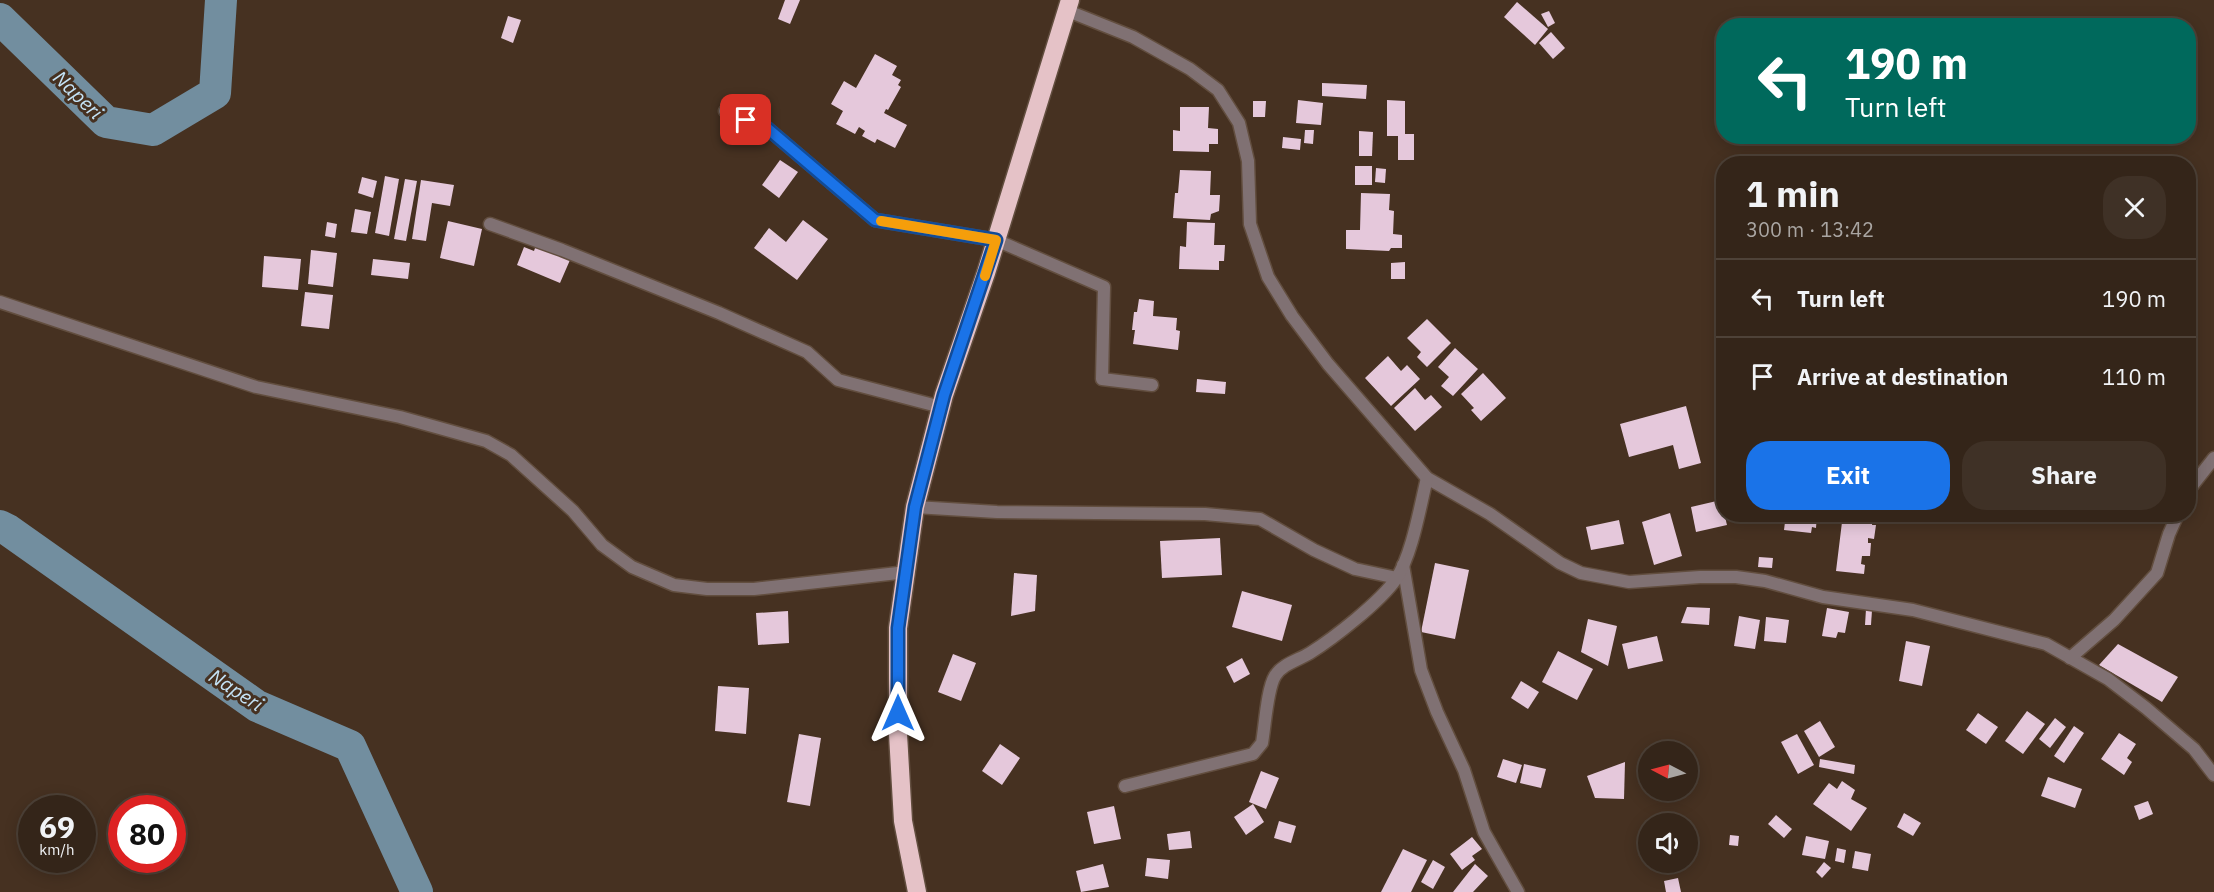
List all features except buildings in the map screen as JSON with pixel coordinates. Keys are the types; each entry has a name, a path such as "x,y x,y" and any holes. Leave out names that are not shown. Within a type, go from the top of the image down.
{"highway":[{"path":"916,892 903,821 898,734 898,628 915,507 941,407 1069,5"}],"street":[{"path":"1069,5 1190,69 1218,90 1239,123 1248,161 1250,224 1268,277 1292,316 1328,364 1427,478 1490,514 1560,563 1581,573 1629,582 1700,576 1765,581 1823,597 1913,610 1995,629 2046,644 2108,679 2146,708 2194,749 2214,775"},
{"path":"725,111 767,128 875,220 996,240 1104,287 1102,379 1152,385"},
{"path":"490,224 562,250 719,313 807,352 838,380 941,407"},
{"path":"0,302 256,387 400,417 486,441 511,455 573,512 602,545 633,567 674,585 707,590 754,589 907,572"},
{"path":"2196,481 2214,458"},
{"path":"1125,786 1253,754 1262,743 1275,676 1282,669 1310,654 1368,608 1397,578 1427,478"},
{"path":"915,507 998,512 1205,514 1260,519 1314,550 1355,569 1397,578"},
{"path":"2070,658 2114,620 2157,573 2174,522"},
{"path":"1403,564 1420,670 1464,770 1484,832 1518,892"}],"waterway":[{"name":"Naperi","path":"0,19 106,122 153,130 215,93 221,0"},
{"name":"Naperi","path":"0,526 257,706 350,746 417,892"}],"slow traffic":[{"path":"881,221 996,240 985,276"}],"route":[{"path":"746,120 767,128 875,220 996,240 944,395 915,507 898,628 898,713"}]}
